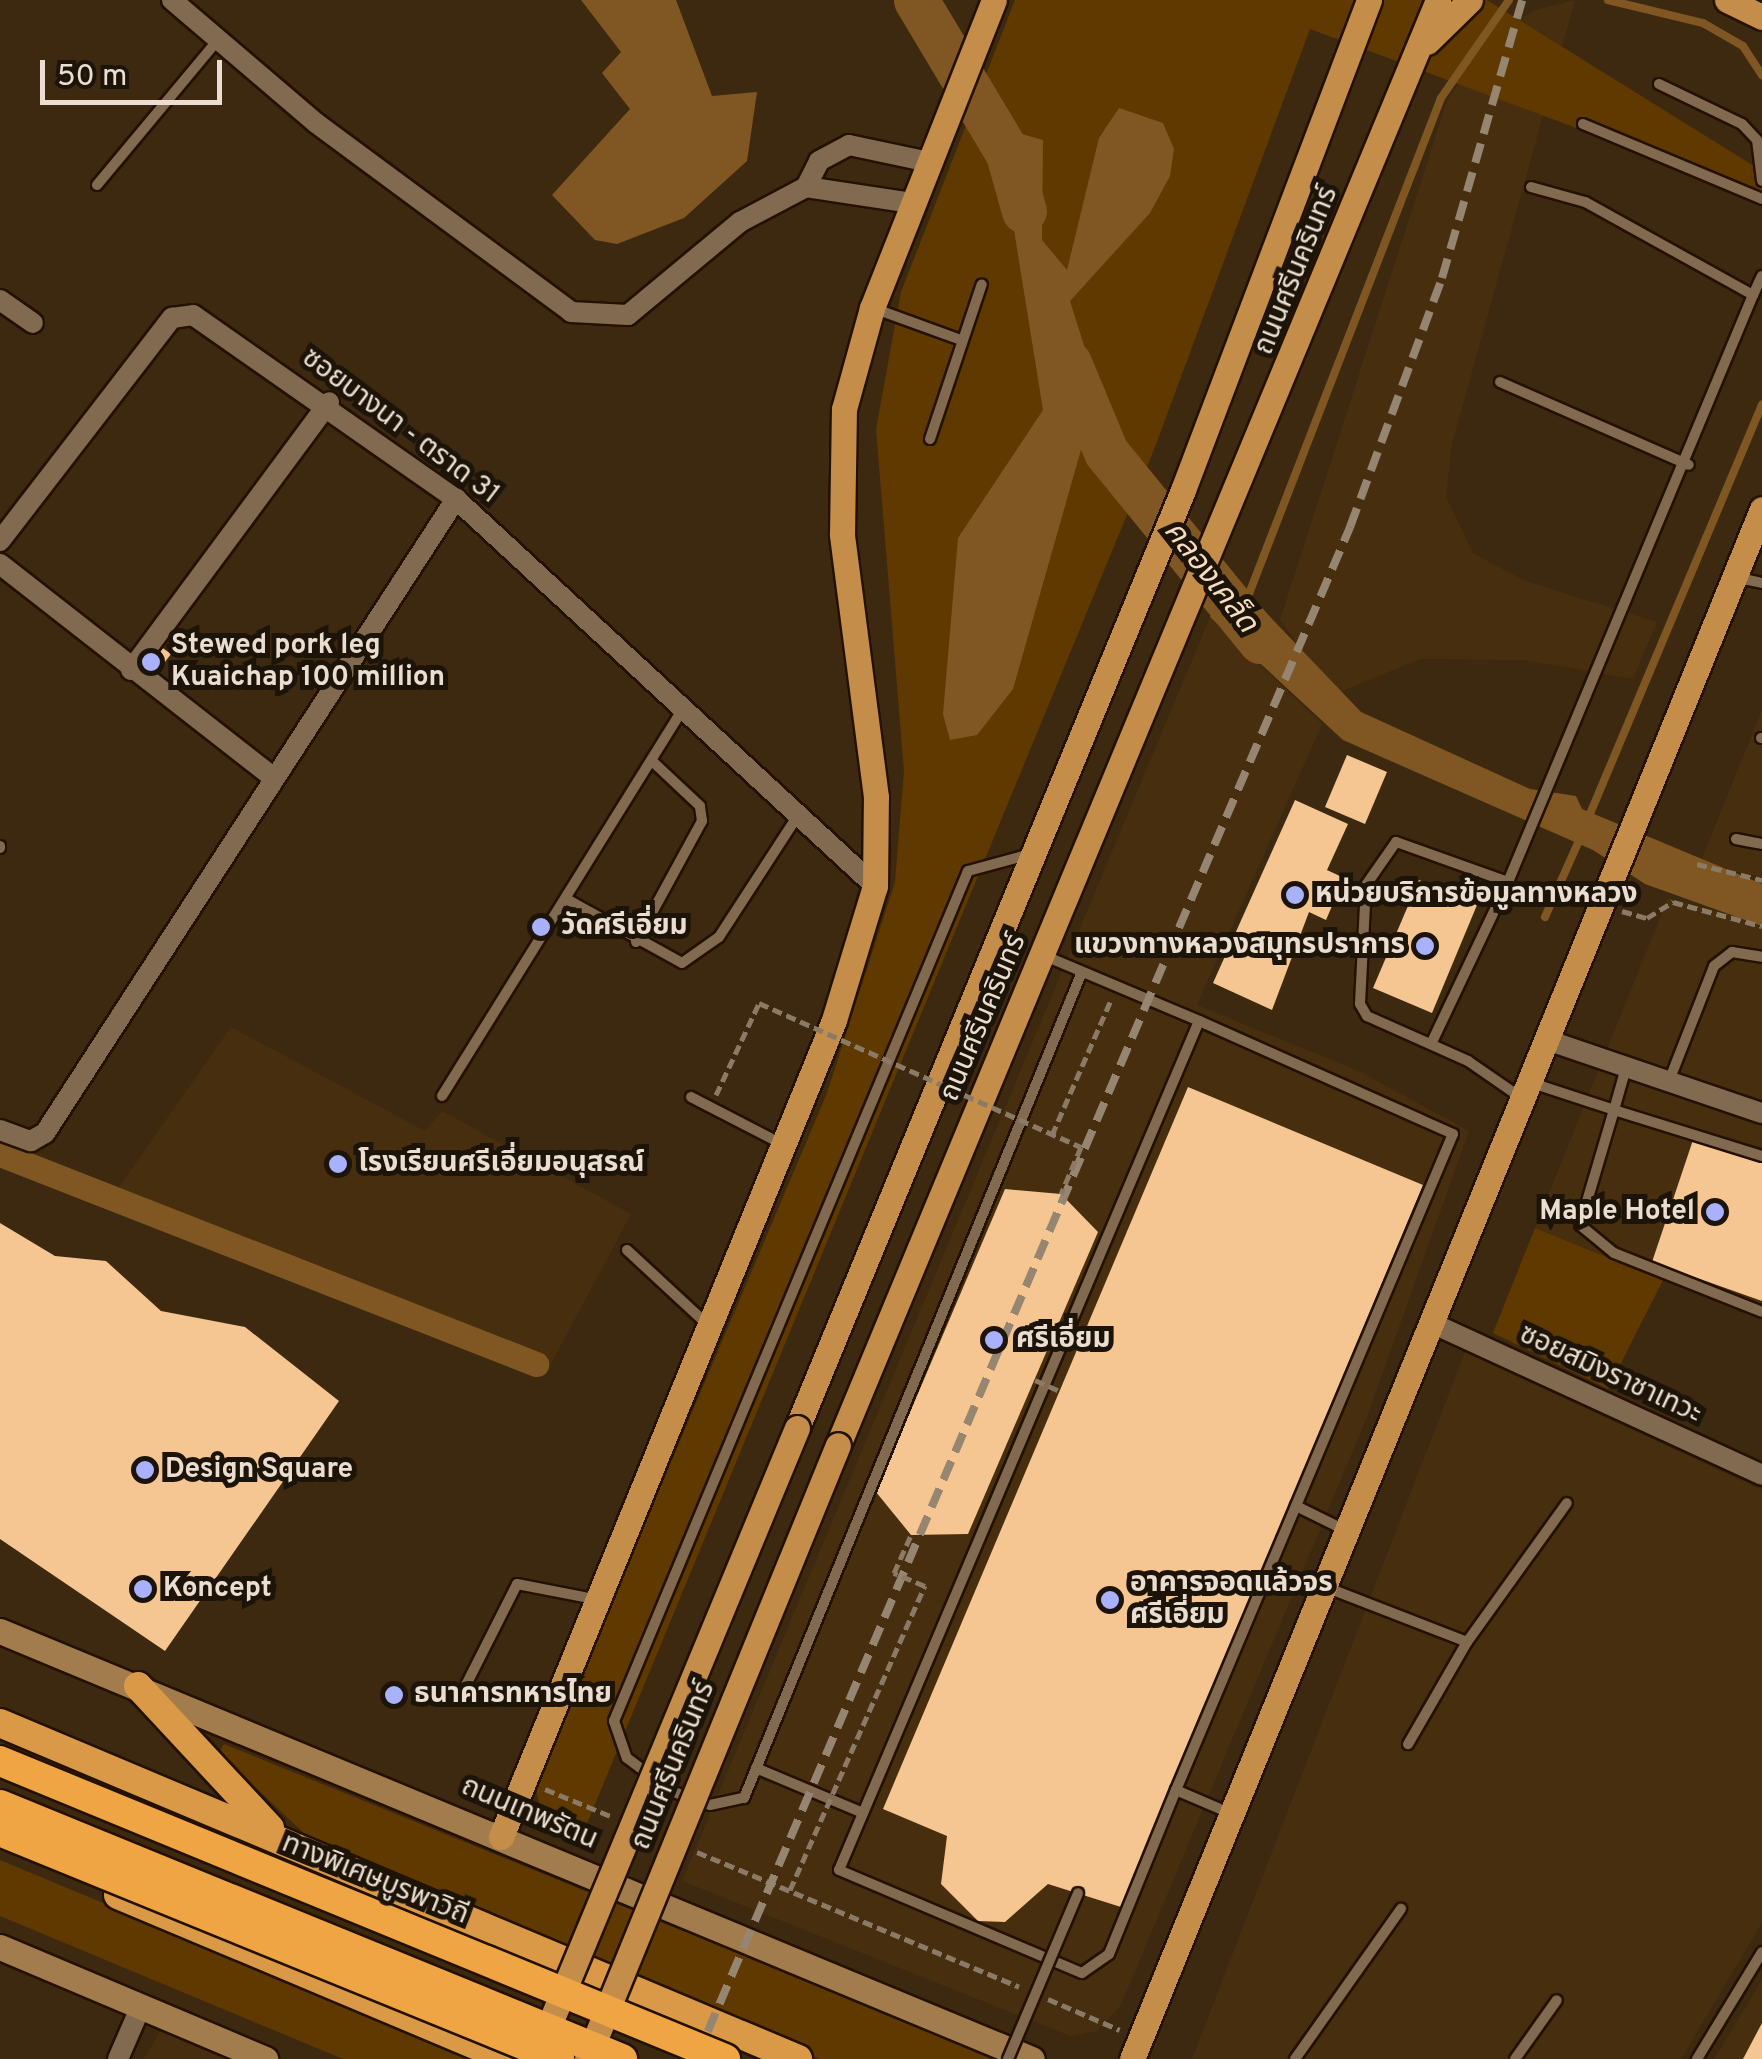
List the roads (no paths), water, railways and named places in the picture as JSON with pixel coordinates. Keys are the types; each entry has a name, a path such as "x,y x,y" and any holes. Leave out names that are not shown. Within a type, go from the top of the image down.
{"highway":[{"path":"138,1686 278,1836"},
{"path":"0,1723 278,1836 798,2059"},
{"name":"ทางพิเศษบูรพาวิถี","path":"0,1761 725,2059"},
{"path":"0,1805 622,2059"},
{"path":"0,1830 559,2059"},
{"path":"0,1845 508,2059"}],"main road":[{"path":"500,1837 783,1144 875,886 876,796 839,464 872,308 994,0"},
{"name":"ถนนศรีนครินทร์","path":"535,2059 1184,490 1369,0"},
{"name":"ถนนศรีนครินทร์","path":"587,2059 838,1444 1215,551 1438,0"},
{"path":"1419,49 1470,0"},
{"path":"1727,0 1762,17"},
{"path":"1132,2059 1328,1588 1634,818 1762,508"},
{"name":"ถนนเทพรัตน","path":"0,1631 1032,2059"},
{"path":"0,1947 265,2059"}],"street":[{"path":"172,0 216,42 571,312 628,315 740,222 806,188 912,204"},
{"path":"806,188 819,161 849,145 928,162"},
{"path":"0,300 33,324"},
{"name":"ซอยบางนา - ตราด 31","path":"0,541 180,313 206,320 328,402 456,499 875,886"},
{"path":"131,670 328,402"},
{"path":"0,1130 31,1141 44,1133 456,499"},
{"path":"0,564 274,778"},
{"path":"1547,1040 1762,1113"},
{"name":"ซอยสมิงราชาเทวะ","path":"1434,1324 1762,1476"},
{"path":"118,2059 141,2006"}],"lane":[{"path":"97,185 216,42"},
{"path":"1659,84 1742,124 1757,140 1762,181"},
{"path":"1582,124 1762,199"},
{"path":"1531,187 1585,202 1753,294"},
{"path":"1432,1042 1553,781 1689,465 1762,276"},
{"path":"930,439 982,284"},
{"path":"872,308 961,340"},
{"path":"1500,382 1689,465"},
{"path":"1734,577 1762,583"},
{"path":"442,1096 568,900 682,710"},
{"path":"636,942 702,821 700,806 652,761"},
{"path":"568,900 636,942 682,963 701,956 797,818"},
{"path":"1736,839 1762,844"},
{"path":"1508,882 1407,842 1378,860 1358,935 1360,1004 1366,1016 1432,1042 1527,1091 1614,1110 1762,1156"},
{"path":"1034,853 968,871 614,1721 627,1758 710,1806 744,1798 1082,972"},
{"path":"1668,1082 1714,966 1732,952 1762,957"},
{"path":"1042,955 1117,986 1199,1022 1453,1134 1109,1954 1082,1973 839,1870 1199,1022"},
{"path":"1626,1068 1582,1229 1614,1253 1762,1312"},
{"path":"691,1097 783,1144"},
{"path":"627,1250 709,1325"},
{"path":"1408,1744 1467,1642 1567,1503"},
{"path":"1296,1506 1350,1532"},
{"path":"466,1685 517,1584 596,1600"},
{"path":"1328,1588 1467,1642"},
{"path":"756,1768 863,1813"},
{"path":"1176,1790 1235,1816"},
{"path":"1008,2059 1078,1893"},
{"path":"1295,2059 1401,1909"},
{"path":"1697,2059 1762,1952"},
{"path":"1515,2059 1557,2000"}],"waterway":[{"name":"คลองเคล็ด","path":"916,0 1008,154 1024,211"},
{"path":"1247,599 1441,98 1509,0"},
{"path":"1608,0 1703,23 1743,46 1762,75"},
{"name":"คลองเคล็ด","path":"1069,363 1106,452 1260,641"},
{"path":"1587,821 1762,404"},
{"path":"1545,917 1582,834"},
{"path":"0,1154 536,1364"}],"railway":[{"path":"696,2059 1350,527 1442,278 1522,0"}],"place":[{"name":"Stewed pork leg Kuaichap 100 million","path":"151,662"},
{"name":"หน่วยบริการข้อมูลทางหลวง","path":"1295,895"},
{"name":"วัดศรีเอี่ยม","path":"541,927"},
{"name":"แขวงทางหลวงสมุทรปราการ","path":"1425,946"},
{"name":"โรงเรียนศรีเอี่ยมอนุสรณ์","path":"338,1164"},
{"name":"Maple Hotel","path":"1715,1212"},
{"name":"ศรีเอี่ยม","path":"994,1340"},
{"name":"Design Square","path":"145,1470"},
{"name":"Koncept","path":"143,1589"},
{"name":"อาคารจอดแล้วจร ศรีเอี่ยม","path":"1110,1600"},
{"name":"ธนาคารทหารไทย","path":"394,1695"}]}
